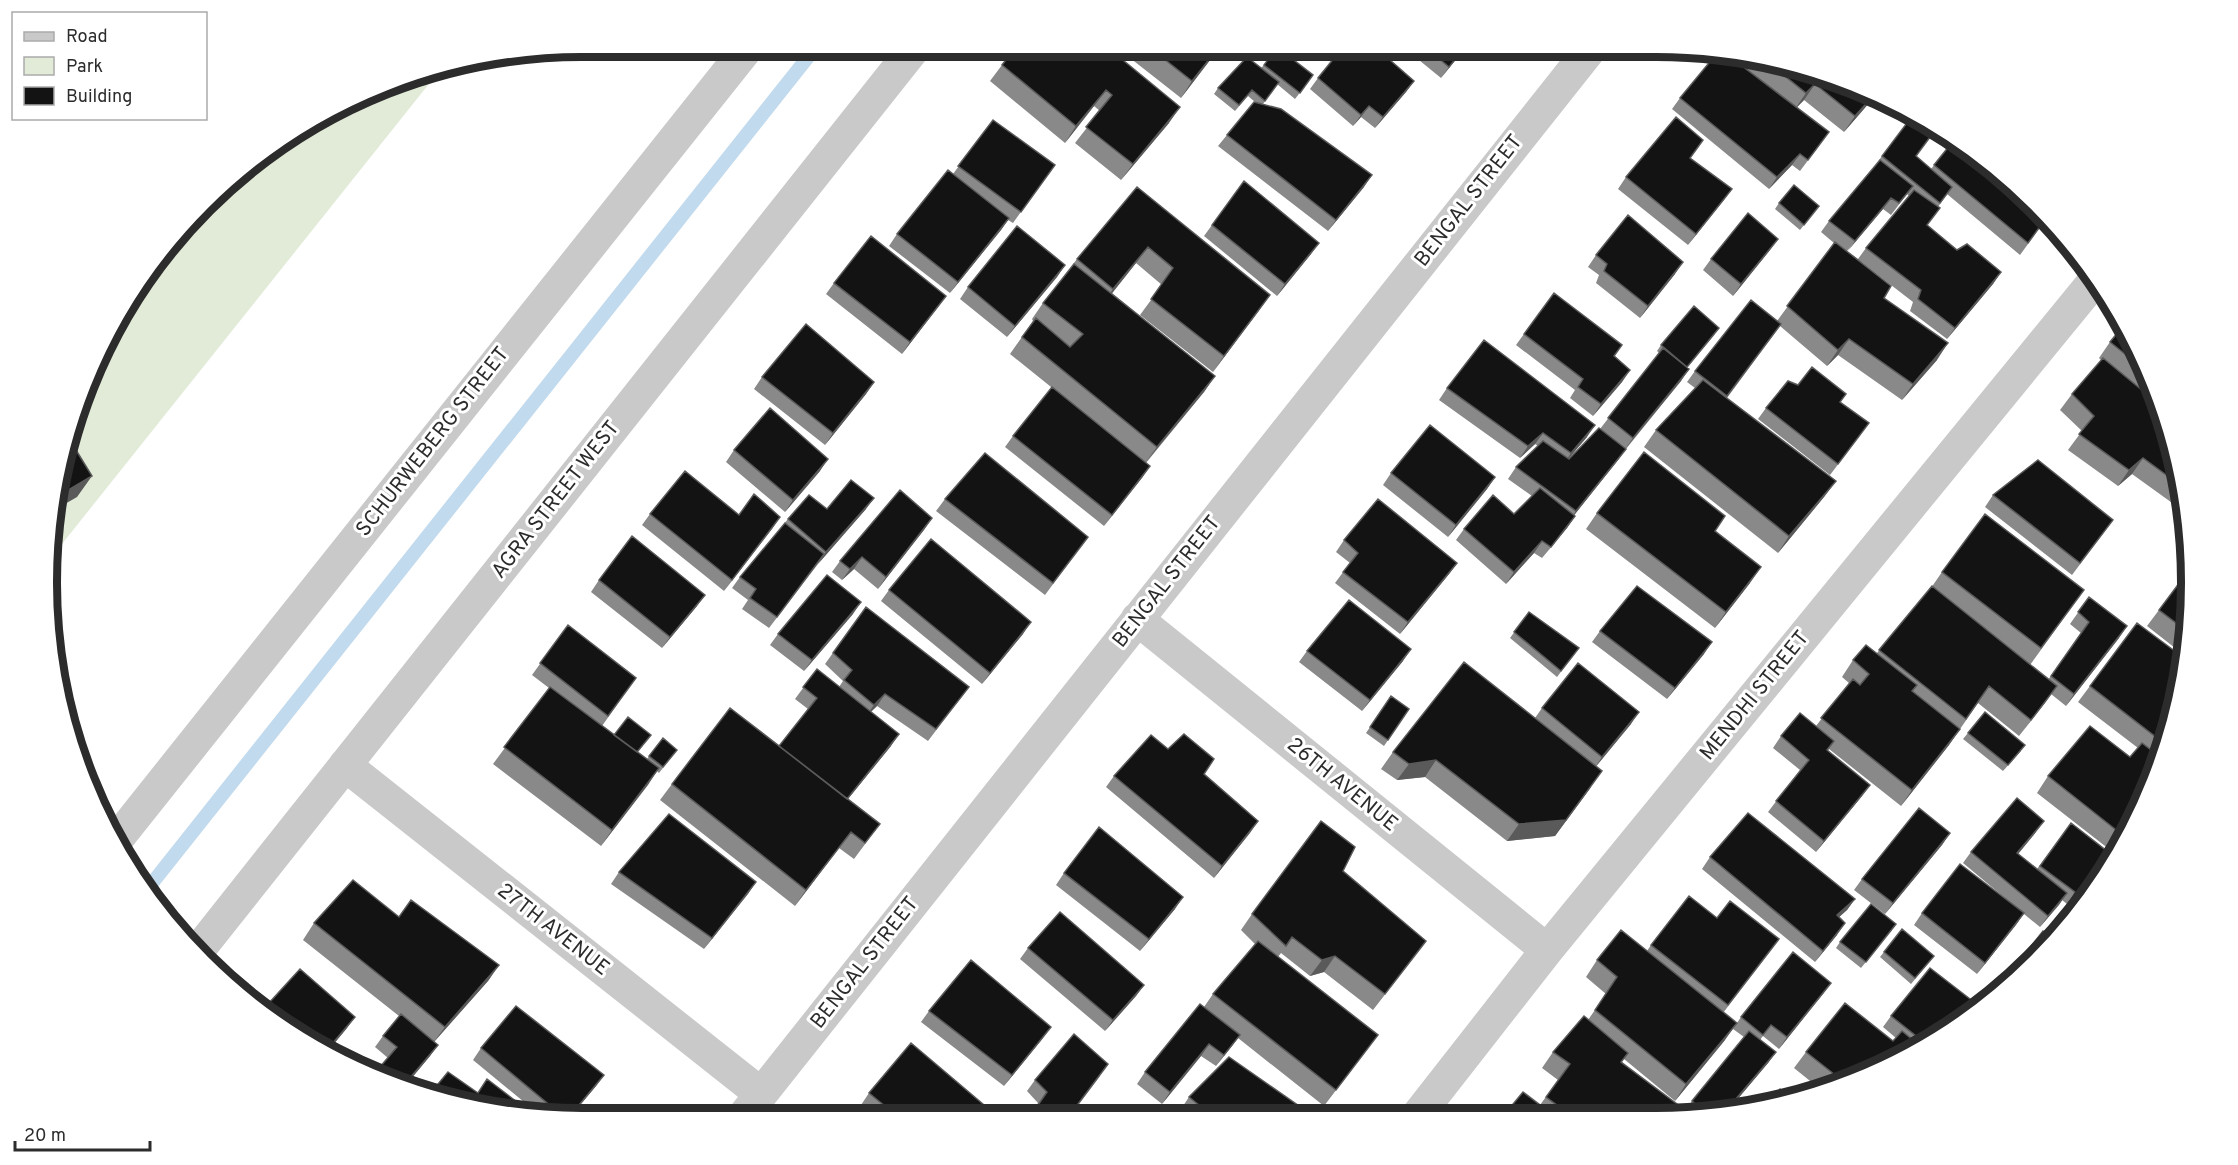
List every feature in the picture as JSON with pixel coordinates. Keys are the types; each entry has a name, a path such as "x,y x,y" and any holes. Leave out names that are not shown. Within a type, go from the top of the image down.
{"street":[{"name":"SCHURWEBERG STREET","path":"121,834 740,57"},
{"name":"AGRA STREET WEST","path":"202,945 907,57"},
{"name":"BENGAL STREET","path":"752,1105 1584,57"},
{"name":"MENDHI STREET","path":"1423,1108 1547,950 2089,287"},
{"name":"26TH AVENUE","path":"1137,619 1547,950"},
{"name":"27TH AVENUE","path":"345,765 752,1105"}],"green space":[{"path":"433,79 58,549 67,480 75,446 97,381 127,320 187,236 236,187 320,127 381,97"}],"building":[{"path":"1008,57 1119,57 1180,107 1133,164 1086,127 1112,95 1106,90 1076,126 1002,65"},
{"path":"1162,57 1211,57 1192,81"},
{"path":"1247,57 1279,82 1265,101 1252,90 1239,105 1218,88"},
{"path":"1270,57 1290,57 1313,75 1300,93 1264,65"},
{"path":"1335,57 1386,57 1414,81 1383,117 1369,106 1361,115 1318,78"},
{"path":"1437,57 1457,57 1449,67"},
{"path":"1711,60 1739,64 1829,132 1808,160 1800,154 1777,177 1680,98"},
{"path":"1780,72 1824,85 1868,102 1855,116 1815,84 1806,93"},
{"path":"1254,102 1281,109 1372,175 1336,220 1227,135"},
{"path":"1676,117 1703,140 1690,158 1732,189 1696,234 1626,177"},
{"path":"993,120 1055,165 1021,212 958,166"},
{"path":"1908,122 1931,136 1916,156 1952,187 1940,203 1882,156"},
{"path":"1948,147 2002,187 2041,225 2028,243 1934,165"},
{"path":"1880,160 1913,186 1899,203 1891,198 1855,241 1829,221"},
{"path":"948,170 1009,218 958,282 897,234"},
{"path":"1244,181 1319,243 1285,284 1212,225"},
{"path":"1794,185 1819,206 1804,225 1779,203"},
{"path":"1137,187 1270,295 1224,356 1151,299 1173,268 1148,247 1113,289 1077,259"},
{"path":"1914,190 1940,208 1927,225 1957,250 1967,244 2001,272 1955,328 1918,299 1921,290 1866,248"},
{"path":"1748,213 1778,239 1741,284 1711,259"},
{"path":"1628,215 1683,262 1648,306 1604,271 1607,264 1596,255"},
{"path":"1017,226 1065,265 1015,326 968,287"},
{"path":"871,236 946,296 910,342 834,283"},
{"path":"1835,242 1891,286 1884,298 1948,343 1913,384 1849,339 1838,350 1787,306"},
{"path":"1074,264 1215,376 1157,447 1022,337 1036,318 1070,347 1083,334 1043,303"},
{"path":"1554,293 1622,345 1614,356 1630,370 1601,404 1578,387 1583,379 1524,334"},
{"path":"1751,300 1781,324 1727,396 1695,371"},
{"path":"1694,306 1719,328 1687,367 1661,345"},
{"path":"806,324 874,382 833,433 762,377"},
{"path":"2118,333 2131,359 2110,342"},
{"path":"1484,340 1595,425 1571,453 1543,433 1528,446 1447,388"},
{"path":"1663,348 1689,369 1633,438 1608,418"},
{"path":"2103,358 2145,393 2163,446 2171,478 2143,458 2129,470 2079,434 2094,416 2072,394"},
{"path":"1812,367 1846,394 1840,402 1869,423 1838,464 1766,408 1788,381 1798,385"},
{"path":"1703,380 1836,481 1789,536 1656,430"},
{"path":"1052,387 1150,466 1112,515 1013,436"},
{"path":"770,408 828,459 793,500 734,450"},
{"path":"1430,425 1495,477 1456,525 1391,473"},
{"path":"1599,428 1626,449 1576,511 1516,467 1543,441 1569,459"},
{"path":"75,448 92,476 65,492"},
{"path":"1644,452 1725,516 1715,531 1761,567 1726,612 1597,513"},
{"path":"985,453 1088,537 1053,583 945,499"},
{"path":"2038,460 2113,520 2080,563 1993,495"},
{"path":"685,471 739,515 754,494 780,517 732,580 650,514"},
{"path":"851,480 874,498 826,552 788,519 809,495 827,509"},
{"path":"1540,488 1575,516 1551,547 1542,541 1514,572 1464,529 1493,495 1514,514"},
{"path":"900,490 932,518 886,577 862,557 850,569 840,561"},
{"path":"1378,499 1457,563 1408,622 1343,572 1358,553 1344,540"},
{"path":"1985,514 2084,590 2041,648 1942,572"},
{"path":"785,523 824,554 777,617 750,598 756,589 740,577"},
{"path":"632,536 705,595 670,637 599,580"},
{"path":"931,539 1031,622 990,673 889,590"},
{"path":"827,575 861,602 812,660 778,634"},
{"path":"2181,581 2179,625 2159,610"},
{"path":"1637,586 1712,642 1675,688 1600,631"},
{"path":"1932,586 2057,686 2031,720 1989,686 1966,719 1879,650"},
{"path":"2089,597 2127,626 2074,694 2051,676 2089,622 2078,612"},
{"path":"1349,600 1411,649 1370,700 1307,651"},
{"path":"866,607 969,687 936,729 885,694 874,705 844,680 852,670 833,653"},
{"path":"1529,612 1579,648 1561,671 1514,632"},
{"path":"2137,623 2177,653 2157,738 2090,686"},
{"path":"568,625 636,678 608,716 540,663"},
{"path":"1866,645 1917,685 1912,691 1960,729 1912,790 1821,718 1853,679 1860,685 1869,674 1853,660"},
{"path":"1464,662 1602,771 1566,820 1519,824 1436,760 1409,764 1393,752"},
{"path":"1578,663 1639,712 1602,757 1542,708"},
{"path":"817,669 899,734 847,799 779,746 817,698 803,687"},
{"path":"550,687 659,768 612,830 504,747"},
{"path":"1391,696 1409,709 1388,740 1370,727"},
{"path":"730,708 880,824 865,843 851,832 806,890 672,784"},
{"path":"1985,712 2025,745 2008,765 1968,733"},
{"path":"1800,713 1834,741 1827,750 1870,785 1824,841 1776,801 1809,760 1781,736"},
{"path":"628,717 651,735 637,752 614,735"},
{"path":"2090,726 2130,757 2142,743 2153,751 2141,784 2118,832 2048,776"},
{"path":"1184,734 1214,759 1204,774 1258,821 1222,866 1114,776 1151,735 1168,749"},
{"path":"663,738 677,750 663,767 649,756"},
{"path":"2017,798 2044,821 2017,853 2067,893 2048,916 1971,852"},
{"path":"1919,808 1950,833 1893,903 1862,879"},
{"path":"1748,813 1855,899 1837,915 1845,923 1823,951 1710,857"},
{"path":"669,814 756,882 712,938 619,872"},
{"path":"1321,821 1355,847 1343,871 1426,941 1385,994 1335,956 1322,960 1292,937 1286,946 1252,914"},
{"path":"2071,823 2107,851 2069,906 2075,892 2040,866"},
{"path":"1099,827 1183,897 1149,939 1064,873"},
{"path":"1960,864 2024,913 1985,963 1922,913"},
{"path":"353,880 399,917 411,900 499,965 445,1027 314,923"},
{"path":"1689,896 1717,918 1730,901 1779,939 1728,1005 1651,945"},
{"path":"1871,904 1896,924 1866,962 1840,942"},
{"path":"1060,912 1144,985 1113,1020 1028,948"},
{"path":"1902,929 1934,956 1915,978 1884,952"},
{"path":"1621,930 1737,1023 1686,1084 1595,1010 1617,977 1597,960"},
{"path":"2043,931 2046,934 2027,954 2019,962"},
{"path":"1258,941 1378,1035 1336,1090 1213,994"},
{"path":"1793,952 1831,983 1787,1037 1771,1025 1763,1035 1741,1017"},
{"path":"971,960 1051,1027 1012,1075 929,1011"},
{"path":"1930,968 1972,1001 1918,1038 1891,1016"},
{"path":"300,969 355,1017 332,1044 269,1003"},
{"path":"1845,1003 1893,1041 1902,1031 1913,1040 1888,1054 1836,1076 1806,1052"},
{"path":"1200,1004 1240,1035 1224,1055 1209,1044 1170,1092 1145,1072"},
{"path":"516,1006 604,1075 577,1108 552,1107 481,1048"},
{"path":"401,1014 438,1045 410,1078 380,1067 397,1047 383,1036"},
{"path":"1584,1016 1628,1053 1621,1062 1677,1104 1675,1107 1561,1108 1546,1097 1570,1064 1553,1052"},
{"path":"1749,1031 1776,1052 1733,1102 1698,1106 1692,1101"},
{"path":"1074,1034 1108,1064 1075,1108 1041,1108 1038,1105 1047,1092 1035,1080"},
{"path":"911,1043 988,1108 887,1108 869,1093"},
{"path":"1229,1057 1302,1108 1202,1108 1189,1097"},
{"path":"448,1072 478,1093 487,1079 520,1105 480,1098 436,1087"},
{"path":"1523,1092 1544,1108 1510,1108"}],"waterway":[{"path":"152,883 808,57"}]}
